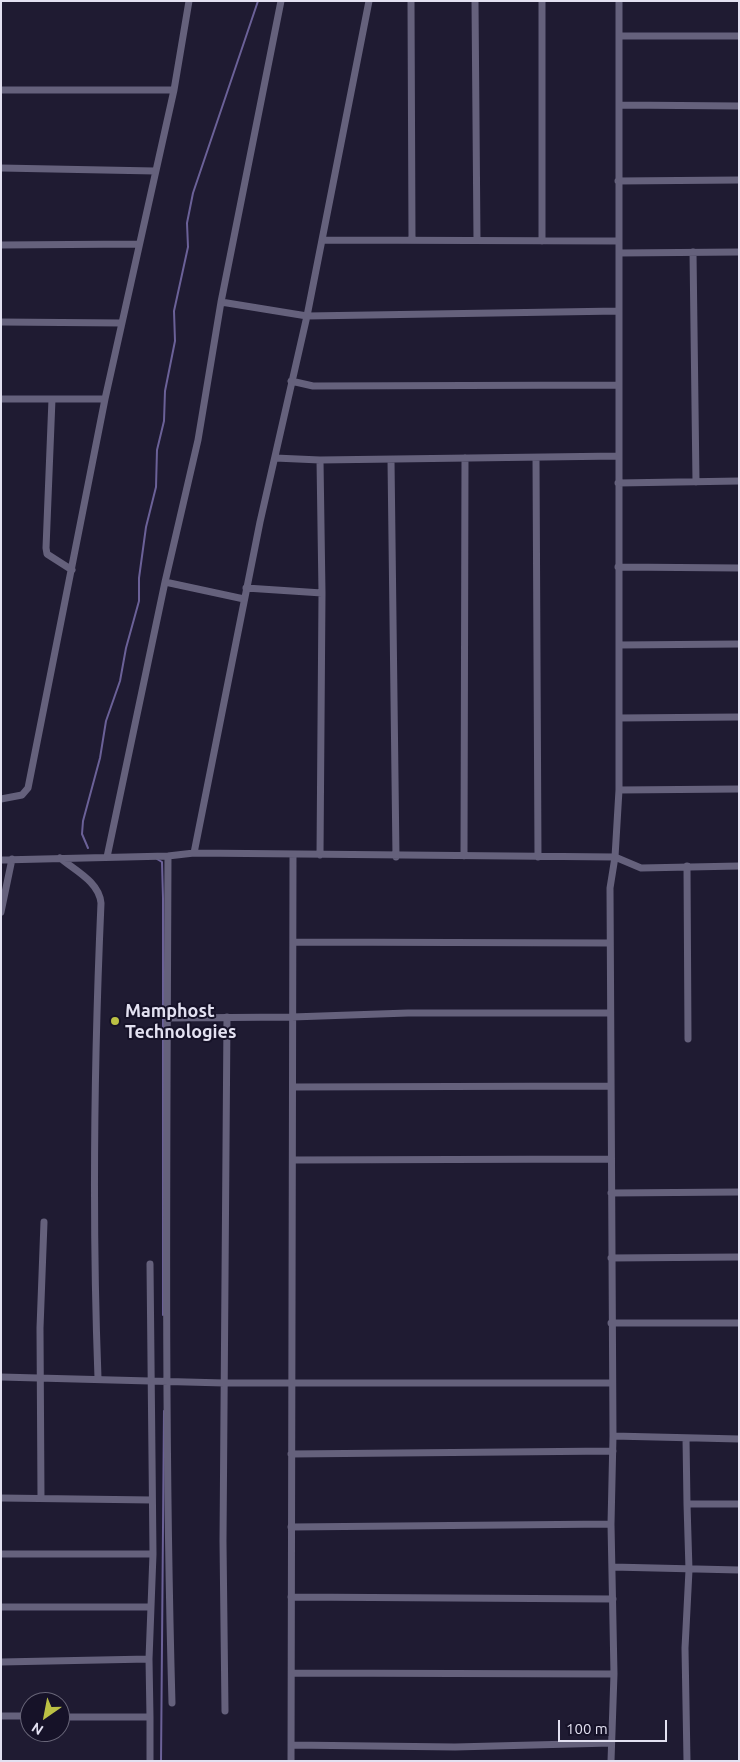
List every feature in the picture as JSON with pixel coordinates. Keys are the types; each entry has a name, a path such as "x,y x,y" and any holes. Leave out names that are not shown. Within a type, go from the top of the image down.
{"street":[{"path":"1,799 22,795 28,788 105,399 138,244 174,90 189,1"},
{"path":"107,857 198,440 221,302 282,1"},
{"path":"194,853 246,588 323,240 369,1"},
{"path":"411,1 412,239"},
{"path":"475,1 477,240"},
{"path":"542,1 542,241"},
{"path":"611,1761 614,1674 611,1524 613,1436 611,1383 610,888 615,857 619,790 619,1"},
{"path":"619,36 739,36"},
{"path":"1,90 174,90"},
{"path":"620,105 739,106"},
{"path":"1,168 155,171"},
{"path":"618,181 739,180"},
{"path":"323,240 618,241"},
{"path":"1,245 138,244"},
{"path":"693,252 696,482"},
{"path":"619,253 739,252"},
{"path":"221,302 307,316 619,311"},
{"path":"1,322 122,322"},
{"path":"291,381 313,386 619,385"},
{"path":"1,399 105,399"},
{"path":"52,399 46,548 47,554 72,570"},
{"path":"275,458 391,460 619,456"},
{"path":"464,856 465,458"},
{"path":"536,458 538,857"},
{"path":"320,460 322,592 320,855"},
{"path":"391,460 396,857"},
{"path":"618,483 739,481"},
{"path":"618,567 739,568"},
{"path":"166,582 244,599"},
{"path":"246,588 322,592"},
{"path":"619,645 739,644"},
{"path":"619,718 739,717"},
{"path":"619,790 739,789"},
{"path":"1,860 168,856 194,853 396,857 615,857 640,868 739,866"},
{"path":"291,1761 291,1454 294,1160 292,1017 293,855"},
{"path":"168,856 166,1380 172,1703"},
{"path":"60,858 96,886 100,893 101,904 96,997 94,1251 98,1378"},
{"path":"2,909 12,859"},
{"path":"687,866 688,1039"},
{"path":"293,942 610,943"},
{"path":"168,1018 292,1017 408,1013 610,1013"},
{"path":"225,1711 223,1541 227,1018"},
{"path":"293,1087 610,1086"},
{"path":"294,1160 611,1159"},
{"path":"611,1192 739,1192"},
{"path":"41,1498 42,1378 40,1328 44,1222"},
{"path":"611,1258 739,1257"},
{"path":"150,1264 153,1554 149,1659 150,1761"},
{"path":"612,1323 739,1323"},
{"path":"1,1377 98,1378 224,1383 611,1383"},
{"path":"613,1436 739,1439"},
{"path":"686,1438 688,1570 684,1648 687,1761"},
{"path":"291,1454 612,1451"},
{"path":"1,1498 152,1500"},
{"path":"687,1504 739,1504"},
{"path":"291,1527 611,1524"},
{"path":"1,1554 153,1554"},
{"path":"612,1567 739,1570"},
{"path":"291,1597 613,1599"},
{"path":"1,1607 152,1607"},
{"path":"1,1662 149,1659"},
{"path":"292,1673 614,1674"},
{"path":"1,1716 20,1716"},
{"path":"70,1716 150,1717"},
{"path":"291,1745 446,1747 611,1743"}],"waterway":[{"path":"88,848 82,834 83,821 100,758 106,721 120,681 126,648 139,601 139,578 146,527 156,487 157,450 164,421 165,391 175,341 174,311 188,247 187,223 193,193 258,1"},
{"path":"157,859 162,862 163,898 163,1315"},
{"path":"161,1761 164,1411"}],"place":[{"name":"Mamphost Technologies","path":"115,1021"}]}
